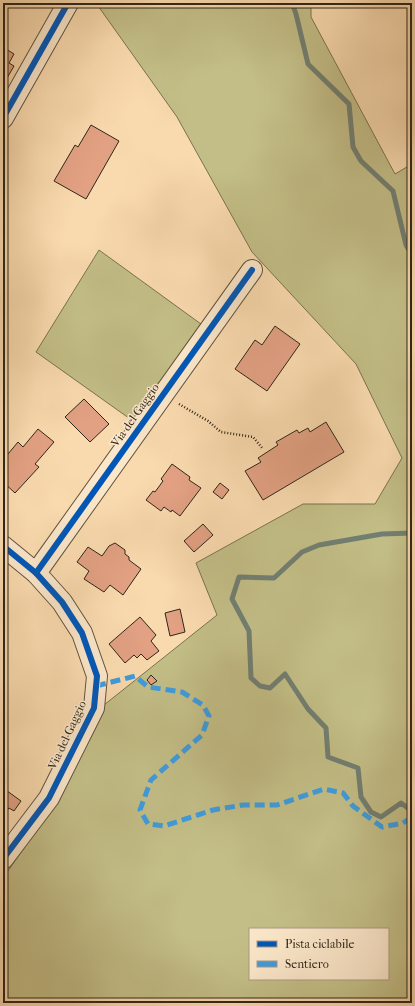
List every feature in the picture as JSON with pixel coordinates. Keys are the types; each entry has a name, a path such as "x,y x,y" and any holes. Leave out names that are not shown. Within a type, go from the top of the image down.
{"street":[{"path":"3,118 68,3"},
{"name":"Via del Gaggio","path":"36,573 252,270"},
{"name":"Via del Gaggio","path":"3,546 36,573 62,602 82,633 97,676 94,708 49,798 3,859"}],"path":[{"path":"164,394 208,421 221,432 253,437 263,450"}],"shaded area":[{"path":"96,3 311,3 311,17 395,174 412,164 412,1003 3,1003 3,878 57,801 104,705 217,615 196,563 303,504 375,504 402,458 356,364 252,252 177,117"},
{"path":"99,250 201,324 133,421 36,352"}],"building":[{"path":"3,45 14,54 9,63 14,66 3,85"},
{"path":"91,125 119,141 86,199 54,181 75,145 78,147"},
{"path":"275,326 300,344 267,391 235,369 255,340 262,345"},
{"path":"84,399 109,424 90,442 65,417"},
{"path":"326,422 344,452 263,500 245,471 261,462 258,458 278,445 276,442 297,430 299,433 308,428 310,432"},
{"path":"38,429 54,442 35,464 39,467 15,493 3,482 3,460 18,442 23,447"},
{"path":"172,464 190,477 189,480 201,488 180,516 172,510 171,512 164,507 161,511 146,500 153,491 155,492 163,481 161,479"},
{"path":"220,483 229,490 222,499 213,492"},
{"path":"203,524 213,535 194,552 184,541"},
{"path":"115,543 125,550 125,554 129,557 129,560 141,569 123,595 110,585 104,592 84,579 89,571 77,562 88,547 102,556 109,546"},
{"path":"180,609 185,632 170,636 165,613"},
{"path":"140,617 156,635 151,641 159,651 147,660 141,654 137,658 134,655 125,663 109,644"},
{"path":"151,675 157,681 151,685 147,680"},
{"path":"3,788 21,801 14,811 9,808 3,816"}],"waterway":[{"path":"292,3 308,64 349,104 353,147 361,161 393,191 406,245 412,255"},
{"path":"412,533 382,534 319,545 302,552 274,578 239,577 232,599 249,631 251,678 260,686 270,688 285,674 308,709 326,728 328,757 358,768 361,797 371,812 381,817 401,803 412,811"}],"marked path":[{"path":"96,686 135,676 148,687 182,692 203,705 209,716 202,735 151,780 140,810 148,824 164,826 213,810 243,805 277,805 324,789 343,793 353,806 382,827 403,823 412,817"}],"cycle path":[{"path":"3,118 68,3"},
{"path":"36,573 252,270"},
{"path":"3,546 36,573 62,602 82,633 97,676 94,708 49,798 3,859"}]}
